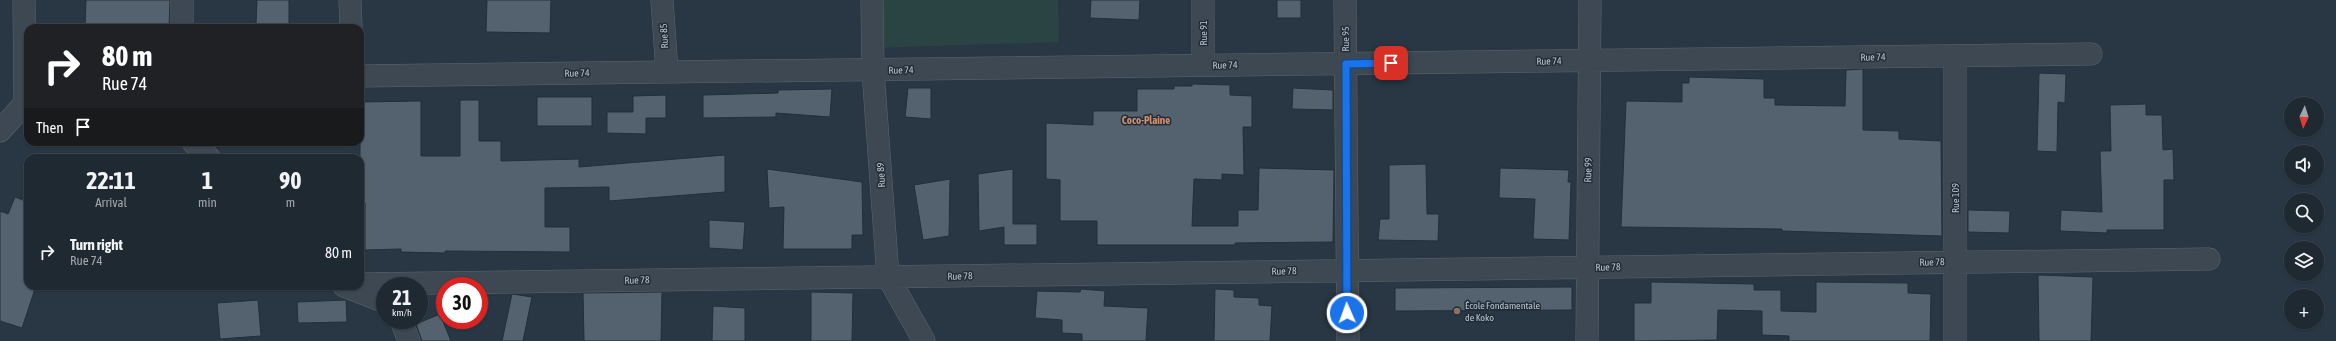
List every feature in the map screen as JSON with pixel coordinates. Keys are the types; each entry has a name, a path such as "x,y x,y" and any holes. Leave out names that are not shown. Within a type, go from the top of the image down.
{"street":[{"path":"24,0 24,24"},
{"path":"182,0 182,24"},
{"path":"350,0 350,24"},
{"name":"Rue 85","path":"662,0 666,72"},
{"name":"Rue 89","path":"872,0 873,71 888,277 924,341"},
{"name":"Rue 91","path":"1202,0 1203,65"},
{"name":"Rue 95","path":"1345,0 1346,270 1348,341"},
{"name":"Rue 99","path":"1587,341 1586,267 1590,0"},
{"name":"Rue 74","path":"364,76 873,71 1203,65 2091,54"},
{"name":"Rue 109","path":"1955,56 1955,341"},
{"path":"0,132 24,104"},
{"path":"197,146 205,154"},
{"name":"Rue 78","path":"364,284 2209,259"},
{"path":"354,290 376,298"},
{"path":"404,329 409,341"}],"green space":[{"path":"872,0 1058,0 1059,42 874,48"}],"building":[{"path":"86,0 170,0 169,24 85,24"},
{"path":"257,0 289,0 289,24 256,24"},
{"path":"487,0 551,0 550,33 486,32"},
{"path":"1091,0 1140,0 1139,20 1090,18"},
{"path":"1277,0 1301,0 1301,18 1277,18"},
{"path":"1863,69 1863,130 1899,131 1899,139 1941,141 1942,236 1782,231 1782,229 1621,227 1626,101 1682,102 1682,83 1689,83 1689,77 1764,79 1764,98 1775,98 1775,105 1845,106 1846,70"},
{"path":"2039,73 2066,74 2065,103 2058,102 2057,152 2037,151"},
{"path":"1192,84 1230,85 1230,95 1252,96 1252,127 1243,127 1244,175 1222,174 1222,180 1194,179 1192,226 1238,226 1238,210 1258,210 1259,168 1334,170 1333,242 1235,243 1235,245 1097,245 1097,221 1060,221 1060,180 1046,179 1046,123 1093,125 1093,111 1137,111 1137,89 1174,89 1174,86 1192,86"},
{"path":"908,88 931,88 931,119 905,117"},
{"path":"1293,88 1333,90 1333,110 1292,109"},
{"path":"832,89 830,117 776,113 776,117 703,118 703,95 778,93 778,90"},
{"path":"666,95 666,118 646,118 646,134 607,133 607,112 633,112 633,96"},
{"path":"537,97 592,97 592,126 537,126"},
{"path":"460,100 479,100 479,141 501,141 501,161 579,159 579,167 725,155 725,192 609,201 609,187 545,188 545,227 570,227 570,252 445,251 445,253 401,252 401,249 365,250 364,154 360,154 360,146 364,146 364,102 421,101 421,156 460,156"},
{"path":"2146,104 2146,115 2162,115 2163,150 2173,149 2174,180 2164,180 2164,230 2107,230 2107,233 2060,231 2061,210 2102,212 2100,151 2111,151 2110,105"},
{"path":"1426,164 1427,214 1439,214 1438,241 1378,240 1380,219 1389,219 1389,165"},
{"path":"1500,168 1569,170 1568,182 1571,182 1569,240 1533,239 1535,199 1499,198"},
{"path":"767,169 862,182 863,235 852,235 852,249 783,249 784,207 769,208"},
{"path":"1013,169 1013,224 1037,224 1037,245 1004,245 1004,227 979,231 978,174"},
{"path":"950,179 949,236 923,240 914,185"},
{"path":"15,197 24,200 24,290 35,290 22,328 0,321 0,211 8,214"},
{"path":"1968,210 2010,211 2009,233 1968,232"},
{"path":"709,220 745,222 743,250 709,248"},
{"path":"2038,275 2093,277 2091,341 2039,341"},
{"path":"1651,282 1754,284 1754,290 1781,290 1781,311 1816,312 1816,282 1908,283 1908,293 1931,294 1930,341 1789,341 1789,336 1762,335 1762,311 1718,310 1717,340 1634,341 1634,303 1651,303"},
{"path":"1572,287 1572,310 1395,311 1395,288"},
{"path":"1081,289 1105,291 1104,306 1148,308 1146,341 1082,341 1082,334 1062,333 1062,320 1035,318 1037,291 1080,292"},
{"path":"1215,289 1234,290 1234,297 1259,298 1259,305 1272,306 1270,341 1214,341"},
{"path":"662,292 661,341 584,341 583,293"},
{"path":"811,292 853,293 852,341 811,341"},
{"path":"512,294 532,297 523,341 502,341"},
{"path":"258,300 261,336 220,339 217,303"},
{"path":"346,300 347,322 298,323 297,302"},
{"path":"713,306 745,308 745,341 712,341"},
{"path":"436,316 436,329 446,329 451,341 422,341 418,329 428,329 428,319"}],"place":[{"name":"École Fondamentale de Koko","path":"1457,311"}],"district":[{"name":"Coco-Plaine","path":"1146,120"}],"route":[{"path":"1347,313 1346,64 1391,63"}]}
